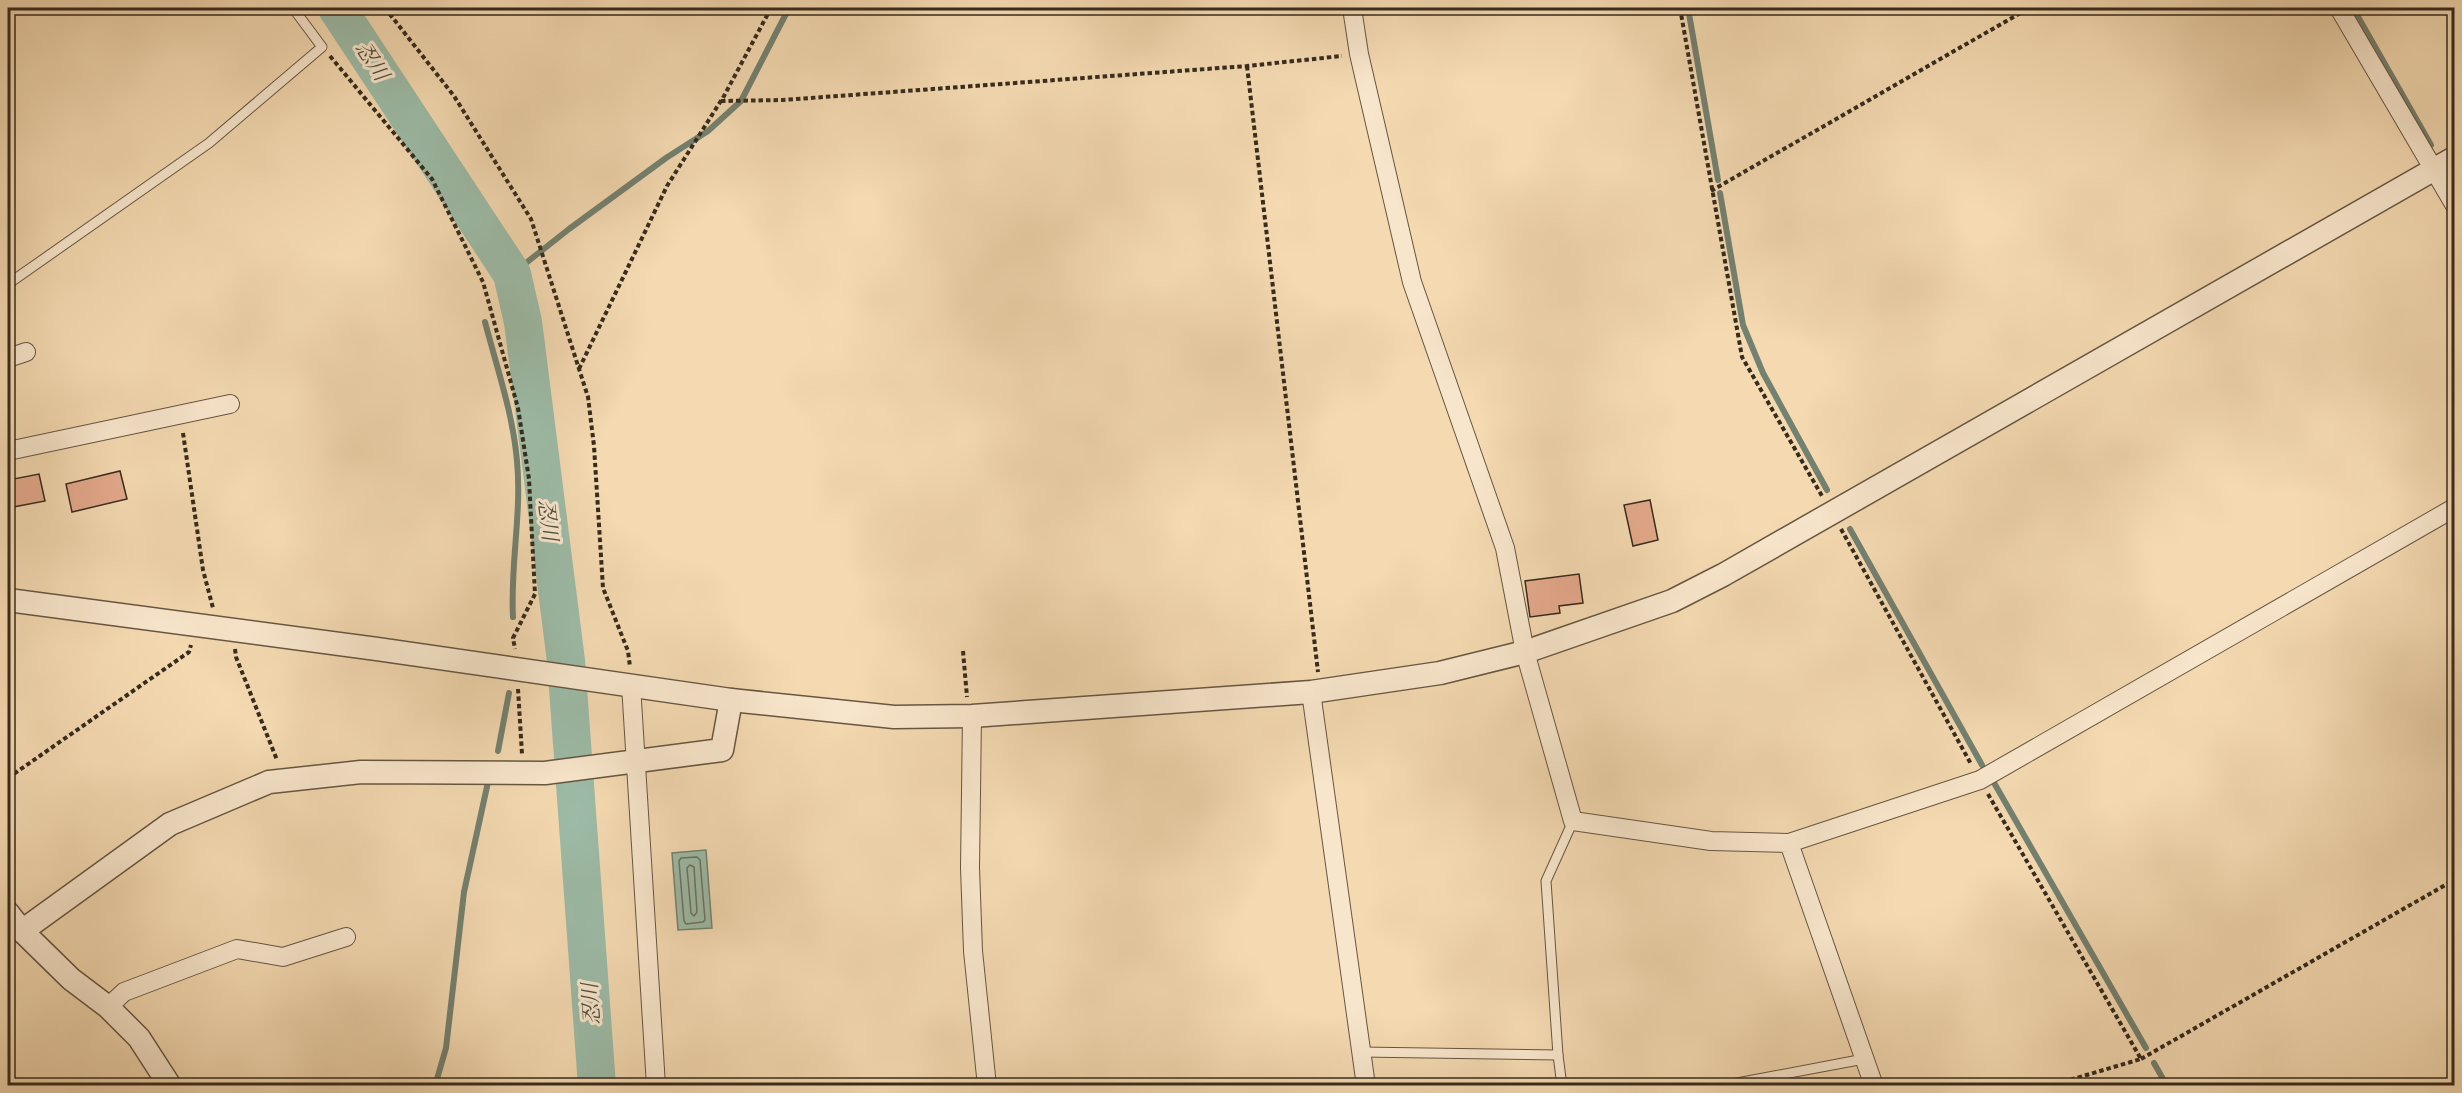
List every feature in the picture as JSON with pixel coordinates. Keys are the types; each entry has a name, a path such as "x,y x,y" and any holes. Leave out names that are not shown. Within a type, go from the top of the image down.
{"street":[{"path":"1352,8 1359,54 1412,282 1505,548 1526,652 1573,821 1711,841 1789,843 1980,780 2454,508"},
{"path":"2339,8 2454,204"},
{"path":"8,600 731,700 894,717 969,707 1316,691 1440,673 1526,652 1672,601 1723,575 2454,158"},
{"path":"8,358 26,352"},
{"path":"8,451 230,404"},
{"path":"631,685 629,762 656,1086"},
{"path":"1316,691 1366,1086"},
{"path":"22,931 170,824 269,782 361,772 545,772 722,750 731,700"},
{"path":"969,707 973,951 987,1086"},
{"path":"1789,843 1874,1086"},
{"path":"8,913 22,931 71,979 108,1007 139,1038 165,1085"},
{"path":"108,1007 124,992 237,949 283,957 346,937"}],"lane":[{"path":"8,284 209,142 322,47 293,8"},
{"path":"1562,1086 1546,881 1573,821"},
{"path":"1361,1052 1558,1055"},
{"path":"1721,1086 1864,1059"}],"path":[{"path":"385,8 454,96 531,219 588,398 594,446 603,588 628,651 631,685"},
{"path":"579,370 667,186 720,101 771,8"},
{"path":"1680,8 1742,357 1832,513 1980,780 2141,1059"},
{"path":"1711,191 2029,8"},
{"path":"322,47 432,179 483,282 518,408 529,479 535,594"},
{"path":"720,101 795,100 1247,66 1359,54"},
{"path":"1247,66 1316,691"},
{"path":"180,415 203,570 212,601 215,627 236,657 285,780"},
{"path":"8,778 189,652 215,627"},
{"path":"963,651 969,707"},
{"path":"2049,1086 2141,1059 2454,880"}],"water":[{"path":"706,850 712,928 678,930 672,853"}],"building":[{"path":"120,471 127,499 72,512 66,484"},
{"path":"39,474 45,501 8,508 8,480"},
{"path":"1650,500 1658,540 1633,546 1624,505"},
{"path":"1579,574 1583,603 1559,606 1560,613 1530,617 1525,581"}],"waterway":[{"name":"忍川","path":"337,8 512,274 523,322 566,661 597,1086"},
{"path":"512,274 666,158 708,131 741,101 789,8"},
{"path":"1688,8 1718,180"},
{"path":"2353,8 2431,145"},
{"path":"1720,193 1743,325 1763,373 1827,490"},
{"path":"485,322 508,408 517,461 518,500 513,617"},
{"path":"1850,529 1982,765"},
{"path":"498,751 509,693"},
{"path":"1993,781 2146,1048"},
{"path":"435,1086 446,1048 464,892 488,782"},
{"path":"2154,1063 2167,1086"}]}
